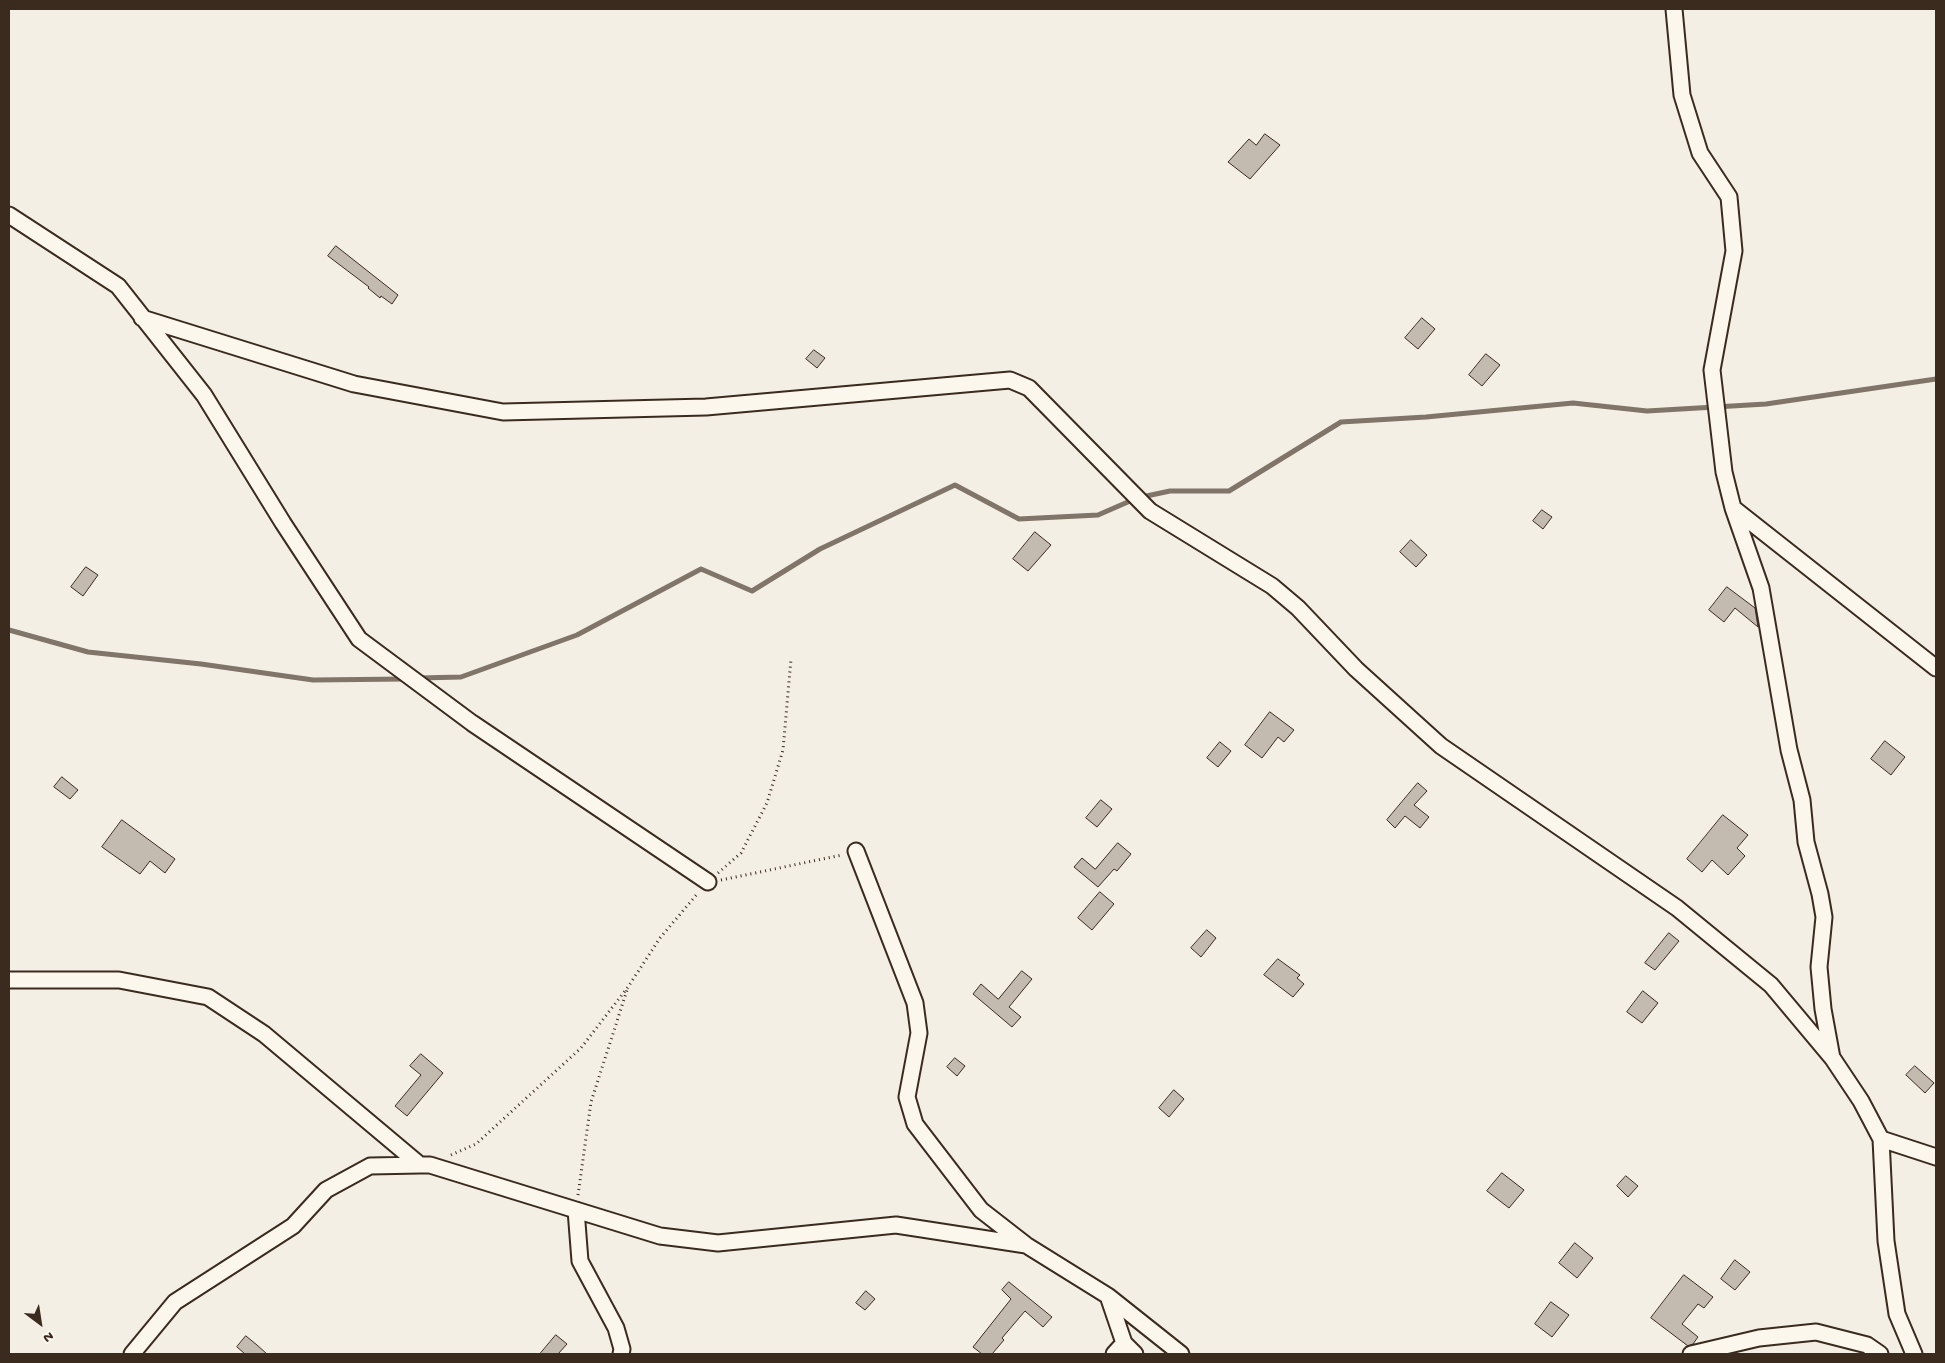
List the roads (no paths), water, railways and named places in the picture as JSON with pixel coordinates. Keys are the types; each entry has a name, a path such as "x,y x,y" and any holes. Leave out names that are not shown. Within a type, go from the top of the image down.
{"street":[{"path":"1674,9 1682,95 1700,153 1729,198 1734,251 1712,370 1724,472 1732,508 1761,588 1789,750 1802,800 1806,842 1820,894 1824,917 1819,966 1823,1009 1833,1059"},
{"path":"9,215 118,286 204,395 359,639 472,722 708,882"},
{"path":"142,318 354,384 503,412 706,407 1010,380 1029,388 1150,511 1272,586 1298,608 1356,669 1441,746 1677,908 1771,986 1833,1059 1882,1139 1886,1241 1897,1314 1914,1354"},
{"path":"1732,508 1936,668"},
{"path":"856,851 915,1003 919,1033 908,1097 915,1124 981,1210 1026,1245 1108,1296 1181,1354"},
{"path":"9,980 119,980 208,997 264,1034 425,1165"},
{"path":"1882,1139 1936,1157"},
{"path":"132,1354 175,1302 292,1226 326,1190 370,1166 425,1165 660,1236 718,1243 896,1226 1026,1245"},
{"path":"576,1210 580,1260 616,1328 622,1349 621,1354"},
{"path":"1108,1296 1119,1348 1135,1354"},
{"path":"1692,1354 1759,1338 1816,1332 1867,1345 1880,1354"}],"waterway":[{"path":"419,678 461,677 577,635 701,569 752,591 820,549 955,485 1019,519 1098,515 1137,498 1170,491 1229,491 1341,422 1426,417 1573,403 1647,411 1766,404 1936,379"},
{"path":"9,630 88,652 201,664 313,680 406,679"}]}
